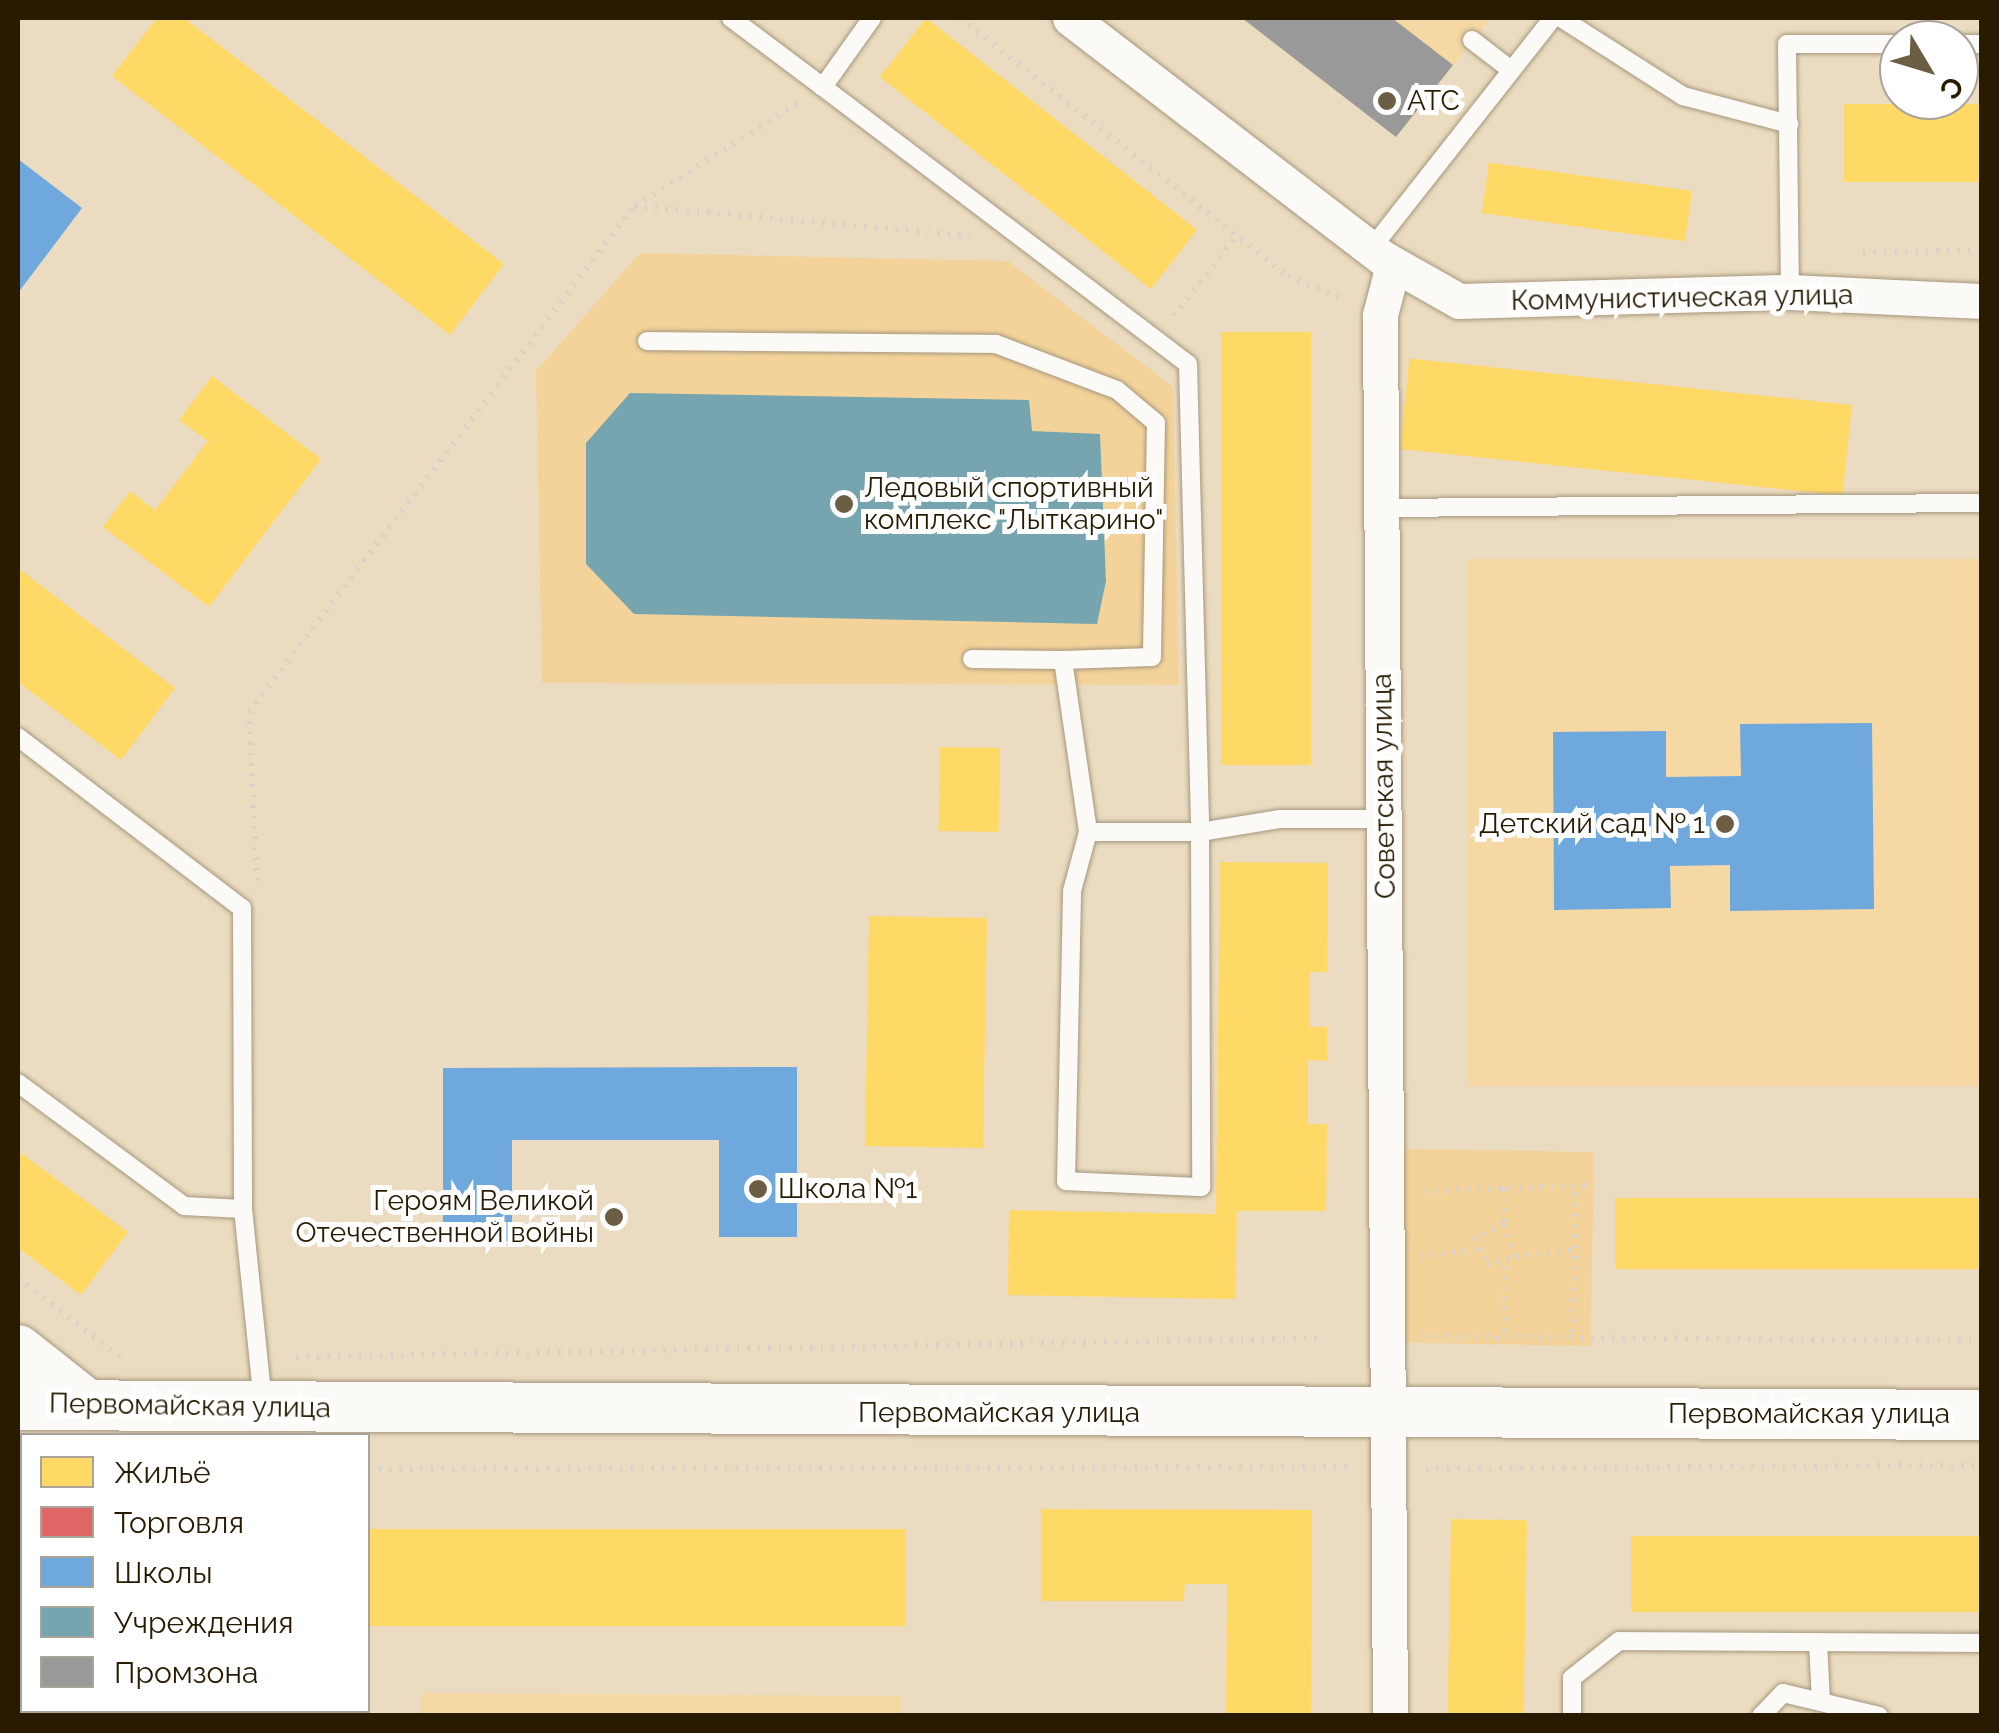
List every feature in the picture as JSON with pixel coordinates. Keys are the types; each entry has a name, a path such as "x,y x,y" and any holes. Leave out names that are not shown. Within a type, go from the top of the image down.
{"street":[{"path":"1070,18 1382,257"},
{"name":"Коммунистическая улица","path":"1382,257 1459,301 1790,292 1982,301"},
{"name":"Советская улица","path":"1382,257 1380,508 1391,1412 1390,1716"},
{"path":"18,1350 82,1400"},
{"name":"Первомайская улица","path":"18,1405 82,1400 264,1408 1982,1415"}],"lane":[{"path":"731,18 1188,364 1200,832 1201,1188 1066,1181 1072,891 1088,832 1063,660"},
{"path":"824,87 872,18"},
{"path":"1382,257 1512,70 1554,18"},
{"path":"1561,18 1684,96 1788,124"},
{"path":"1472,40 1512,70"},
{"path":"1790,292 1788,44 1879,44"},
{"path":"647,341 996,344 1117,390 1156,423 1152,656 972,659"},
{"path":"1380,508 1982,503"},
{"path":"18,738 242,908 244,1210 264,1408"},
{"path":"1088,832 1200,832 1279,819 1384,820"},
{"path":"18,1083 184,1206 244,1210"},
{"path":"1572,1716 1572,1678 1619,1641 1982,1643"},
{"path":"1818,1642 1821,1702"},
{"path":"1761,1716 1782,1693 1879,1716"}],"path":[{"path":"960,18 1288,276 1349,302"},
{"path":"258,888 249,712 634,206 824,87"},
{"path":"634,206 978,237"},
{"path":"1156,340 1236,235"},
{"path":"1418,1192 1594,1185"},
{"path":"1572,1332 1576,1186"},
{"path":"1504,1188 1504,1224 1516,1256"},
{"path":"1475,1250 1486,1227 1504,1224"},
{"path":"1475,1250 1488,1265 1504,1266 1516,1256 1574,1250"},
{"path":"1420,1256 1475,1250"},
{"path":"1504,1266 1505,1334"},
{"path":"18,1278 124,1360 142,1360"},
{"path":"1422,1336 1572,1332 1982,1341"},
{"path":"259,1358 1319,1338"},
{"path":"1426,1467 1982,1465"},
{"path":"370,1469 1361,1466"}],"shaded area":[{"name":"АТС","path":"1242,18 1491,18 1396,137"},
{"path":"640,253 1008,261 1173,387 1179,685 542,683 536,371"},
{"name":"Детский сад № 1","path":"1468,559 1981,559 1981,1086 1468,1086"},
{"path":"1404,1149 1594,1152 1591,1346 1401,1343"},
{"path":"421,1693 902,1696 902,1715 421,1716"}],"building: Жильё":[{"path":"157,18 184,18 504,264 450,335 112,76"},
{"path":"926,18 1197,230 1151,289 880,77"},
{"path":"1844,104 1879,104 1879,120 1979,120 1982,104 1982,182 1844,182"},
{"path":"1489,162 1692,191 1685,242 1482,213"},
{"path":"1221,332 1311,332 1311,765 1221,765"},
{"path":"1409,358 1852,405 1842,496 1400,449"},
{"path":"212,376 321,459 209,607 103,527 130,491 155,510 208,441 179,420"},
{"path":"18,568 175,688 121,760 18,682"},
{"path":"940,747 1000,748 999,832 939,831"},
{"path":"1220,862 1328,863 1327,972 1310,972 1310,1027 1327,1027 1327,1061 1308,1060 1308,1124 1327,1124 1326,1211 1237,1211 1235,1299 1008,1295 1009,1210 1216,1214"},
{"path":"869,916 987,918 983,1148 865,1146"},
{"path":"18,1151 128,1232 81,1295 18,1248"},
{"path":"1615,1198 1982,1198 1982,1269 1615,1269"},
{"path":"1041,1509 1312,1510 1311,1716 1226,1716 1227,1584 1185,1584 1184,1601 1041,1601"},
{"path":"1451,1519 1527,1520 1524,1716 1448,1716"},
{"path":"370,1529 905,1529 905,1626 370,1626"},
{"path":"1631,1536 1982,1536 1982,1612 1631,1612"}],"building: Торговля":[{"path":"18,1526 20,1526 20,1708"}],"building: Школы":[{"path":"18,159 82,208 18,293"},
{"path":"1872,723 1874,909 1730,911 1730,865 1670,866 1671,908 1554,910 1553,732 1666,731 1666,777 1741,776 1740,724"},
{"name":"Школа №1","path":"797,1067 797,1237 719,1237 719,1140 512,1140 512,1241 443,1242 443,1068"}],"building: Учреждения":[{"name":"Ледовый спортивный комплекс \"Лыткарино\"","path":"630,393 1029,400 1032,431 1100,434 1106,581 1097,624 634,614 586,564 586,443"}],"building: Промзона":[{"name":"АТС","path":"1242,18 1392,18 1453,65 1396,137"}],"place":[{"name":"АТС","path":"1387,101"},
{"name":"Ледовый спортивный комплекс \"Лыткарино\"","path":"844,504"},
{"name":"Детский сад № 1","path":"1725,824"},
{"name":"Школа №1","path":"758,1189"},
{"name":"Героям Великой Отечественной войны","path":"614,1217"}]}
